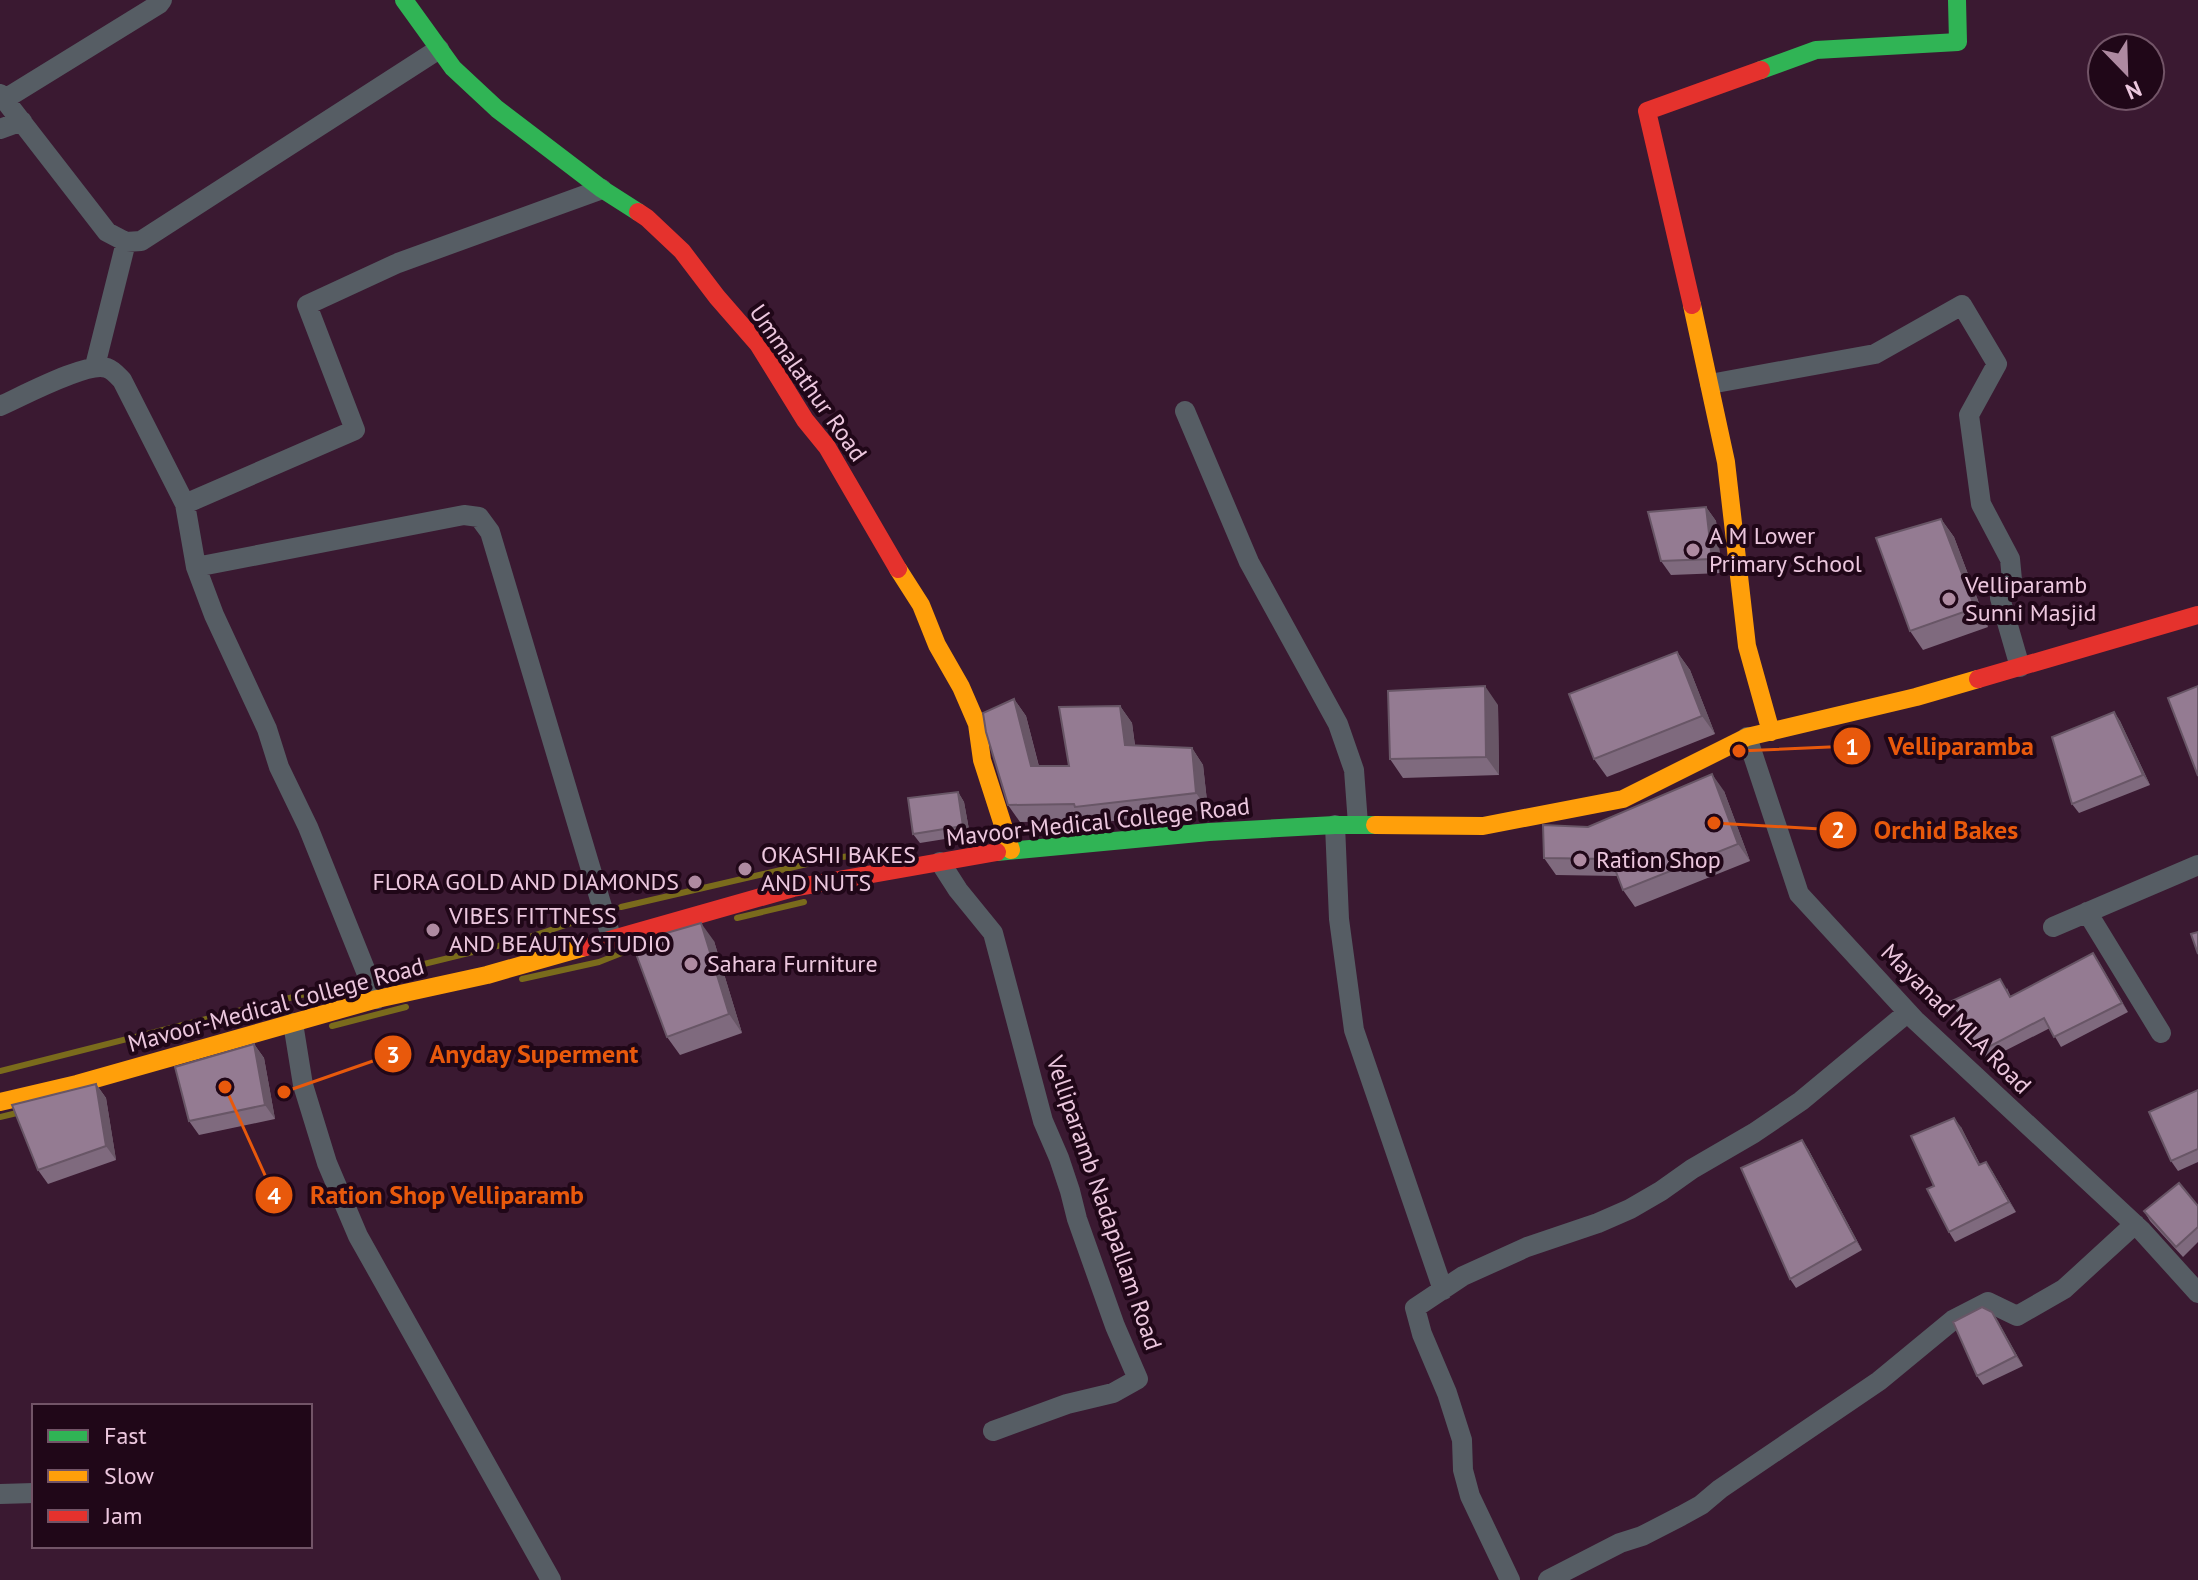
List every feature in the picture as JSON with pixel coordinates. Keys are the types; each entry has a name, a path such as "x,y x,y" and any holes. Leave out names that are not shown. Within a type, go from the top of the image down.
{"main road":[{"name":"Ummalathur Road","path":"404,0 453,68 497,109 602,189 647,218 682,251 758,344 805,420 827,447 921,605 937,645 961,687 977,724 982,760 1011,850"},
{"path":"1771,732 1747,646 1726,462 1647,111 1816,50 1958,42 1957,0"},
{"name":"Mavoor-Medical College Road","path":"0,1102 77,1084 377,999 487,975 793,888 1011,850 1209,832 1335,825 1483,826 1623,799 1747,737 1916,697 2198,615"}],"street":[{"path":"162,0 2,96 107,232 126,242 141,241 439,49"},
{"path":"0,129 22,121"},
{"path":"185,504 355,430 307,305 398,263 602,189"},
{"path":"95,366 126,242"},
{"path":"1710,384 1875,354 1962,305 1997,364 1969,415 1981,504 2010,559 2012,580 2000,598 2020,667"},
{"path":"0,406 95,366 110,368 122,380 185,504 196,567 214,615 267,729 279,767 308,827 377,999"},
{"path":"1185,411 1249,562 1338,724 1354,770 1358,824"},
{"path":"196,567 464,515 479,517 490,532 612,940"},
{"name":"Mayanad MLA Road","path":"1747,737 1799,894 1907,1013 2135,1224 2196,1289"},
{"path":"1335,825 1339,919 1354,1030 1443,1290"},
{"name":"Velliparamb Nadapallam Road","path":"940,862 993,933 1043,1121 1059,1158 1115,1326 1138,1379 1113,1393 1067,1404 993,1431"},
{"path":"2053,927 2198,865"},
{"path":"2087,912 2161,1033"},
{"path":"1510,1580 1470,1496 1463,1470 1462,1440 1415,1308 1463,1276 1527,1247 1598,1223 1651,1197 1801,1101 1907,1013"},
{"path":"293,1023 303,1085 323,1150 358,1236 551,1580"},
{"path":"1548,1580 1701,1505 1879,1381 1953,1320 1988,1302 2017,1316 2064,1289 2135,1224"},
{"path":"0,1494 32,1493"}],"building":[{"name":"A M Lower Primary School","path":"1706,507 1712,559 1661,561 1648,512"},
{"path":"1941,519 1975,608 1910,631 1876,538"},
{"path":"1677,652 1702,716 1594,759 1569,694"},
{"path":"1485,686 1486,757 1390,759 1388,691"},
{"path":"2198,686 2198,776 2168,698"},
{"path":"1014,699 1031,766 1069,766 1059,707 1120,706 1125,745 1192,748 1196,793 1075,807 1074,804 1008,805 983,713"},
{"path":"2114,712 2143,775 2072,804 2052,737"},
{"path":"1712,774 1738,844 1623,890 1611,859 1544,858 1543,825 1588,827"},
{"path":"958,792 963,826 913,834 908,798"},
{"path":"701,923 729,1014 667,1037 632,943"},
{"path":"2198,932 2198,954 2191,934"},
{"path":"2093,953 2122,1003 2054,1037 2044,1018 1979,1052 1952,1001 2000,979 2010,997"},
{"path":"254,1044 265,1105 189,1121 175,1067"},
{"path":"96,1084 106,1146 38,1170 12,1105"},
{"path":"2198,1090 2198,1149 2171,1161 2149,1112"},
{"path":"1954,1118 1979,1165 1986,1162 2009,1202 1949,1232 1927,1189 1934,1186 1911,1136"},
{"path":"1802,1140 1856,1241 1790,1279 1741,1168"},
{"path":"2179,1183 2198,1206 2198,1227 2176,1247 2144,1211"},
{"path":"1982,1307 1992,1312 2016,1356 1977,1376 1953,1322"}],"waterway":[{"path":"621,907 833,858 905,850"},
{"path":"737,918 804,902"},
{"path":"387,973 514,942 587,918"},
{"path":"522,979 599,962 642,945"},
{"path":"0,1071 349,983"},
{"path":"332,1026 406,1007"},
{"path":"0,1117 21,1112"}],"traffic: fast":[{"path":"404,0 453,68 497,109 602,189 638,212"},
{"path":"1761,70 1816,50 1958,42 1957,0"},
{"path":"997,852 1209,832 1375,825"}],"traffic: slow":[{"path":"1692,305 1726,462 1747,646 1771,732"},
{"path":"898,569 921,605 937,645 961,687 977,724 982,760 1011,850"},
{"path":"1375,825 1483,826 1623,799 1747,737 1978,679"},
{"path":"0,1102 77,1084 377,999 487,975 585,947"}],"traffic: jam":[{"path":"1692,305 1647,111 1761,70"},
{"path":"638,212 682,251 758,344 805,420 827,447 898,569"},
{"path":"1978,679 2198,615"},
{"path":"585,947 793,888 997,852"}],"place":[{"name":"A M Lower Primary School","path":"1693,550"},
{"name":"Velliparamb Sunni Masjid","path":"1949,599"},
{"name":"Velliparamba","path":"1739,751"},
{"name":"Orchid Bakes","path":"1714,823"},
{"name":"Ration Shop","path":"1580,860"},
{"name":"OKASHI BAKES AND NUTS","path":"745,869"},
{"name":"FLORA GOLD AND DIAMONDS","path":"695,882"},
{"name":"VIBES FITTNESS AND BEAUTY STUDIO","path":"433,930"},
{"name":"Sahara Furniture","path":"691,964"},
{"name":"Ration Shop Velliparamb","path":"225,1087"},
{"name":"Anyday Superment","path":"284,1092"}]}
